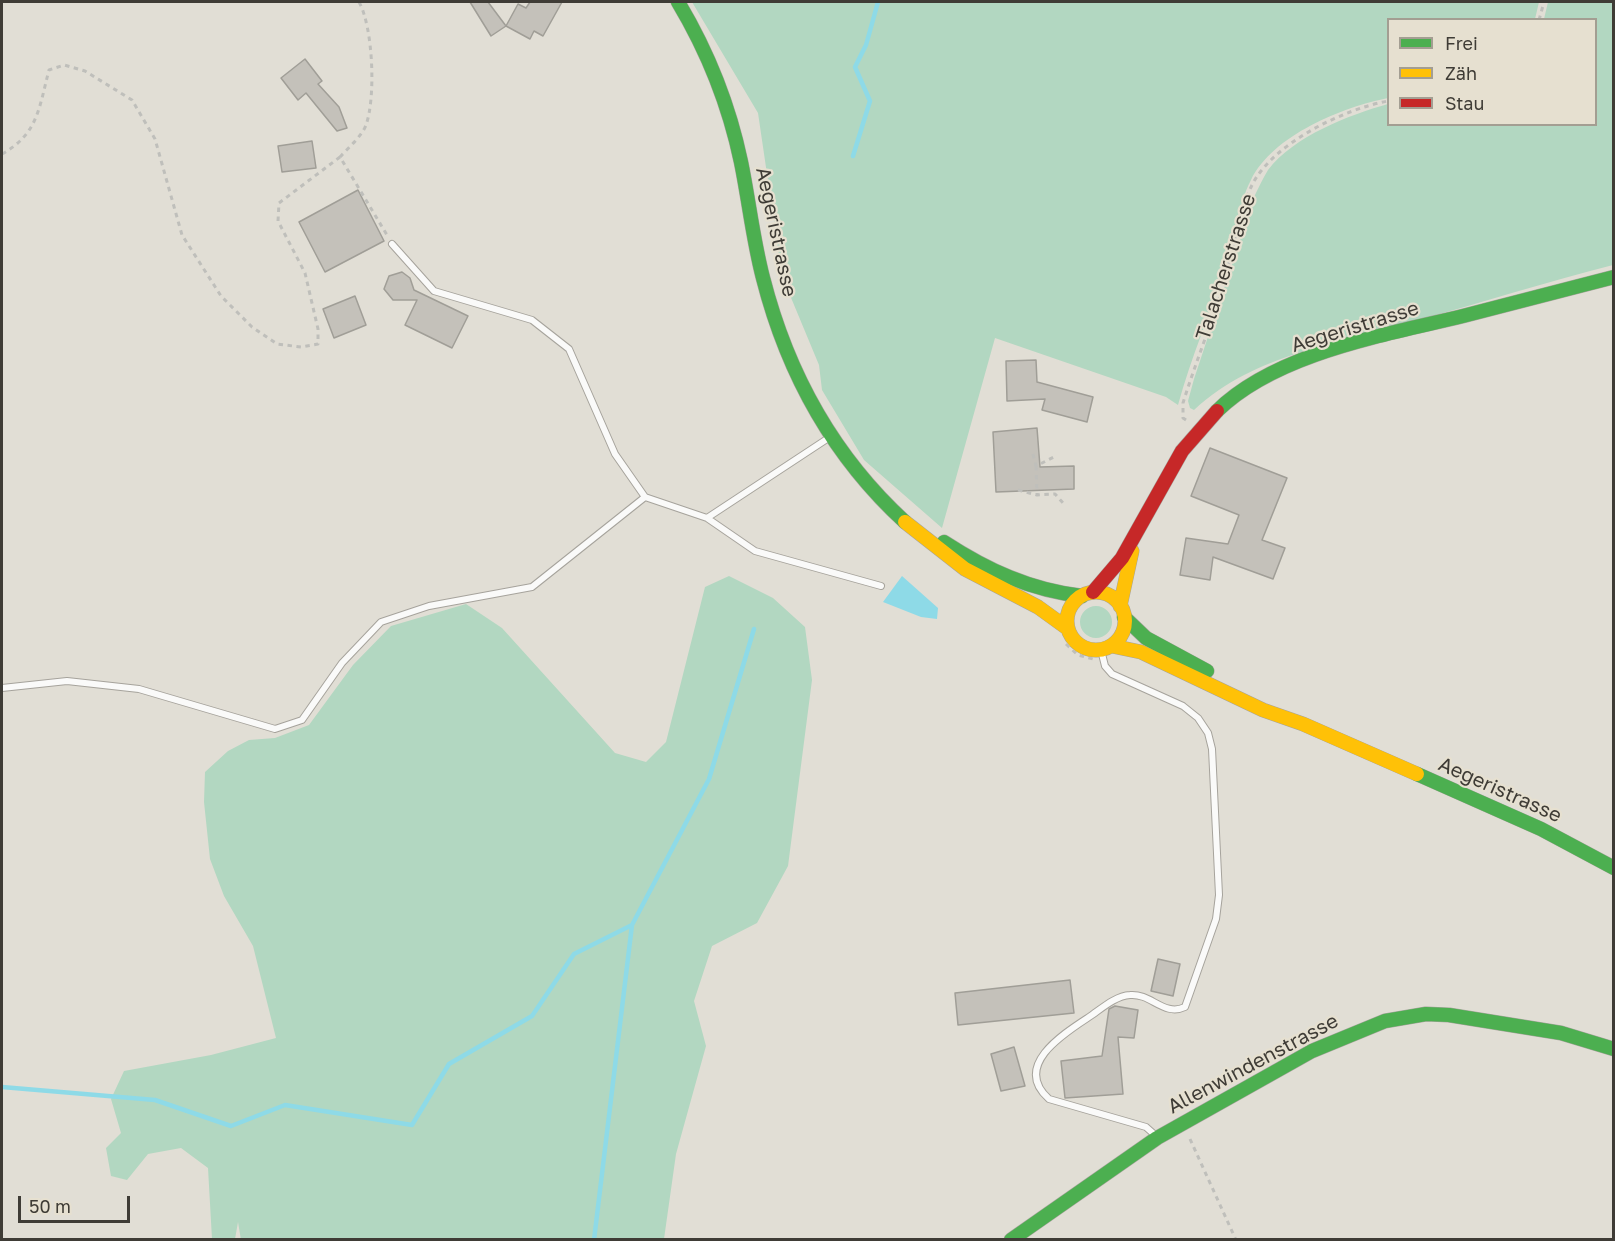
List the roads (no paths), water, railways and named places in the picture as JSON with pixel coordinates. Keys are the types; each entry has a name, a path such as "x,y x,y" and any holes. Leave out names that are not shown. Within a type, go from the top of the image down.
{"main road":[{"name":"Aegeristrasse","path":"678,2 710,61 728,110 741,161 763,277 790,363 831,436 850,464 887,506 938,551 988,583 1050,614 1064,633 1076,643 1092,650 1105,652 1141,652 1263,710 1303,724 1541,829 1614,868"},
{"name":"Aegeristrasse","path":"1064,633 1068,611 1114,570 1167,474 1201,427 1241,391 1323,353 1614,277"},
{"name":"Aegeristrasse","path":"850,464 916,522 978,563 1052,594 1106,594 1146,638 1269,702 1303,724"},
{"name":"Aegeristrasse","path":"1105,652 1122,633 1124,581 1140,524"},
{"name":"Allenwindenstrasse","path":"1011,1239 1157,1138 1312,1051 1385,1021 1409,1016 1449,1015 1561,1033 1614,1049"}],"lane":[{"path":"392,244 434,291 532,320 569,349 615,454 645,497 707,518 755,551 881,586"},
{"path":"707,518 831,436"},
{"path":"2,688 67,681 139,689 275,729 302,720 342,663 381,622 429,606 532,587 645,497"},
{"path":"1105,652 1112,674 1184,706 1198,718 1208,733 1212,749 1217,860 1216,919 1185,1007 1177,1011 1169,1010 1139,995 1116,999 1056,1040 1038,1061 1035,1072 1041,1092 1049,1100 1146,1127 1157,1138"}],"water":[{"path":"902,576 938,608 937,619 921,617 883,602"}],"waterway":[{"path":"853,156 870,101 855,67 866,45 878,2"},
{"path":"594,1240 632,925 709,779 754,629"},
{"path":"2,1087 155,1100 231,1126 285,1105 412,1125 449,1064 532,1016 574,954 632,925"}]}
